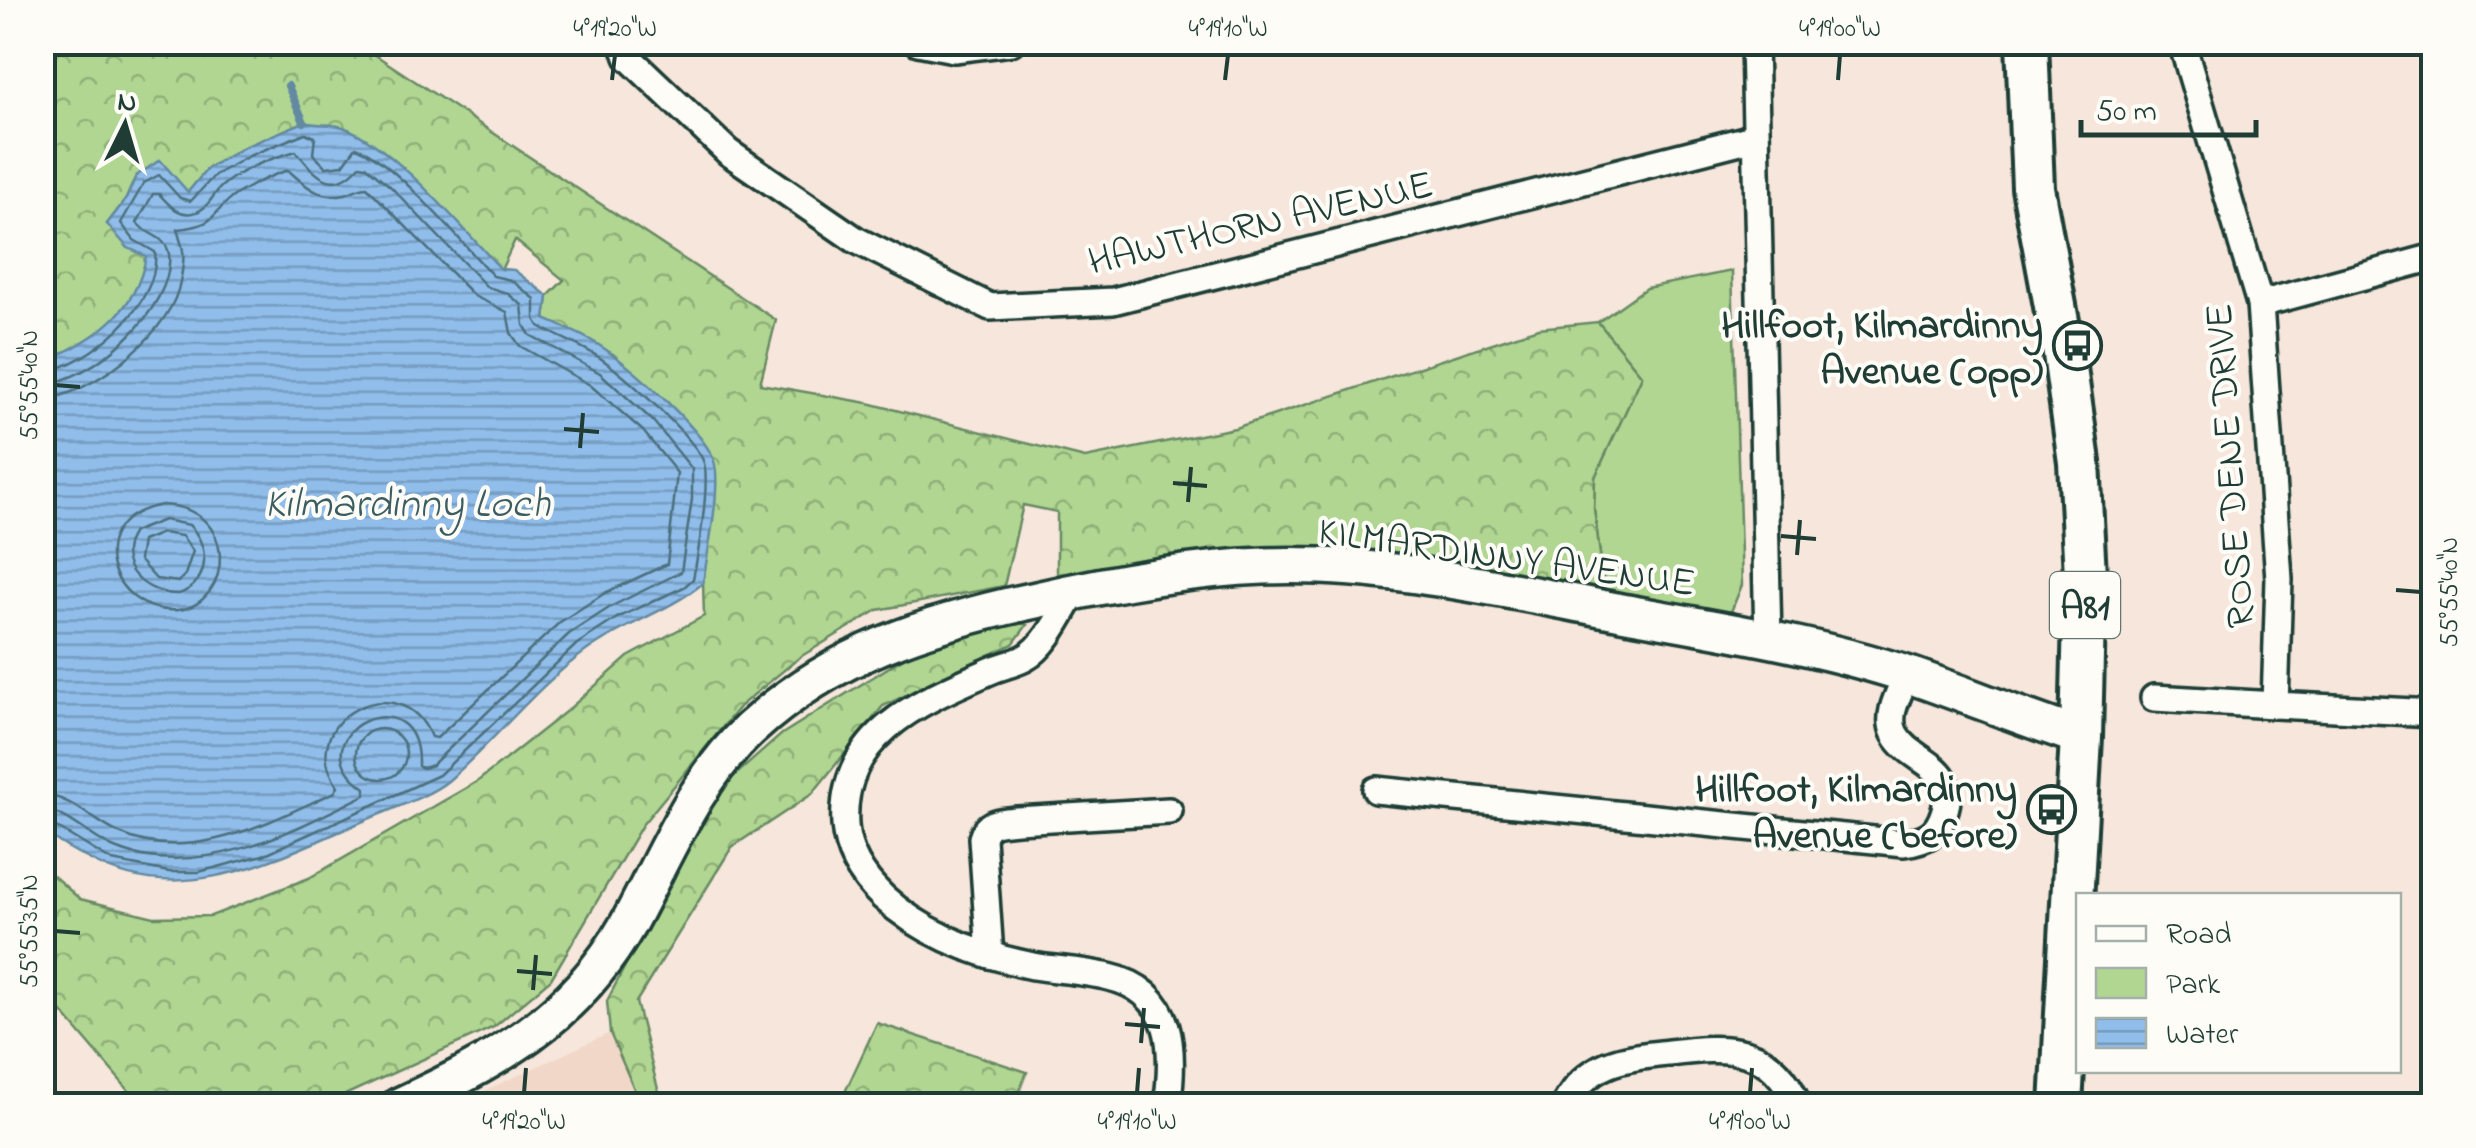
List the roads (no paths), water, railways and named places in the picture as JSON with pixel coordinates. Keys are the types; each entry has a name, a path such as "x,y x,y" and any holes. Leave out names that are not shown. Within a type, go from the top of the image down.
{"main road":[{"name":"A81","path":"2027,42 2033,188 2064,354 2079,462 2085,575 2082,736 2061,1106"}],"street":[{"name":"HAWTHORN AVENUE","path":"624,42 628,57 728,152 856,240 990,307 1113,301 1756,137"},
{"path":"918,42 954,49 1011,42"},
{"path":"1754,42 1768,639"},
{"name":"ROSE DENE DRIVE","path":"2186,48 2260,304 2278,579 2275,706"},
{"path":"2260,304 2434,257"},
{"name":"KILMARDINNY AVENUE","path":"399,1106 515,1047 581,991 628,923 693,800 745,733 782,701 880,644 922,628 1075,591 1149,577 1268,566 1324,567 1498,590 1768,639 1908,675 2082,736"},
{"path":"1075,591 1028,656 990,670 896,717 869,743 852,776 845,826 852,854 868,882 893,906 931,932 990,956 1108,977 1140,991 1154,1004 1170,1036 1167,1106"},
{"path":"1017,604 1043,614 1046,636"},
{"path":"1376,790 1904,843 1926,840 1941,824 1947,805 1946,786 1937,770 1896,737 1891,721 1908,675"},
{"path":"2154,698 2434,713"},
{"path":"990,956 982,838 985,827 1017,820 1169,811"},
{"path":"1564,1106 1576,1085 1596,1068 1625,1058 1718,1047 1741,1050 1766,1062 1780,1075 1798,1106"}],"water":[{"name":"Kilmardinny Loch","path":"304,122 343,127 383,151 501,269 514,270 548,296 545,319 613,355 698,435 714,461 716,472 703,583 586,651 549,681 466,765 429,793 293,852 224,874 156,880 121,873 69,848 43,829 43,363 110,323 133,294 146,256 128,248 107,224 126,199 136,176 160,160 188,192 208,168 244,147"}],"waterway":[{"path":"288,86 304,122"}],"place":[{"name":"Hillfoot, Kilmardinny Avenue (opp)","path":"2078,346"},
{"name":"Hillfoot, Kilmardinny Avenue (before)","path":"2052,810"}]}
